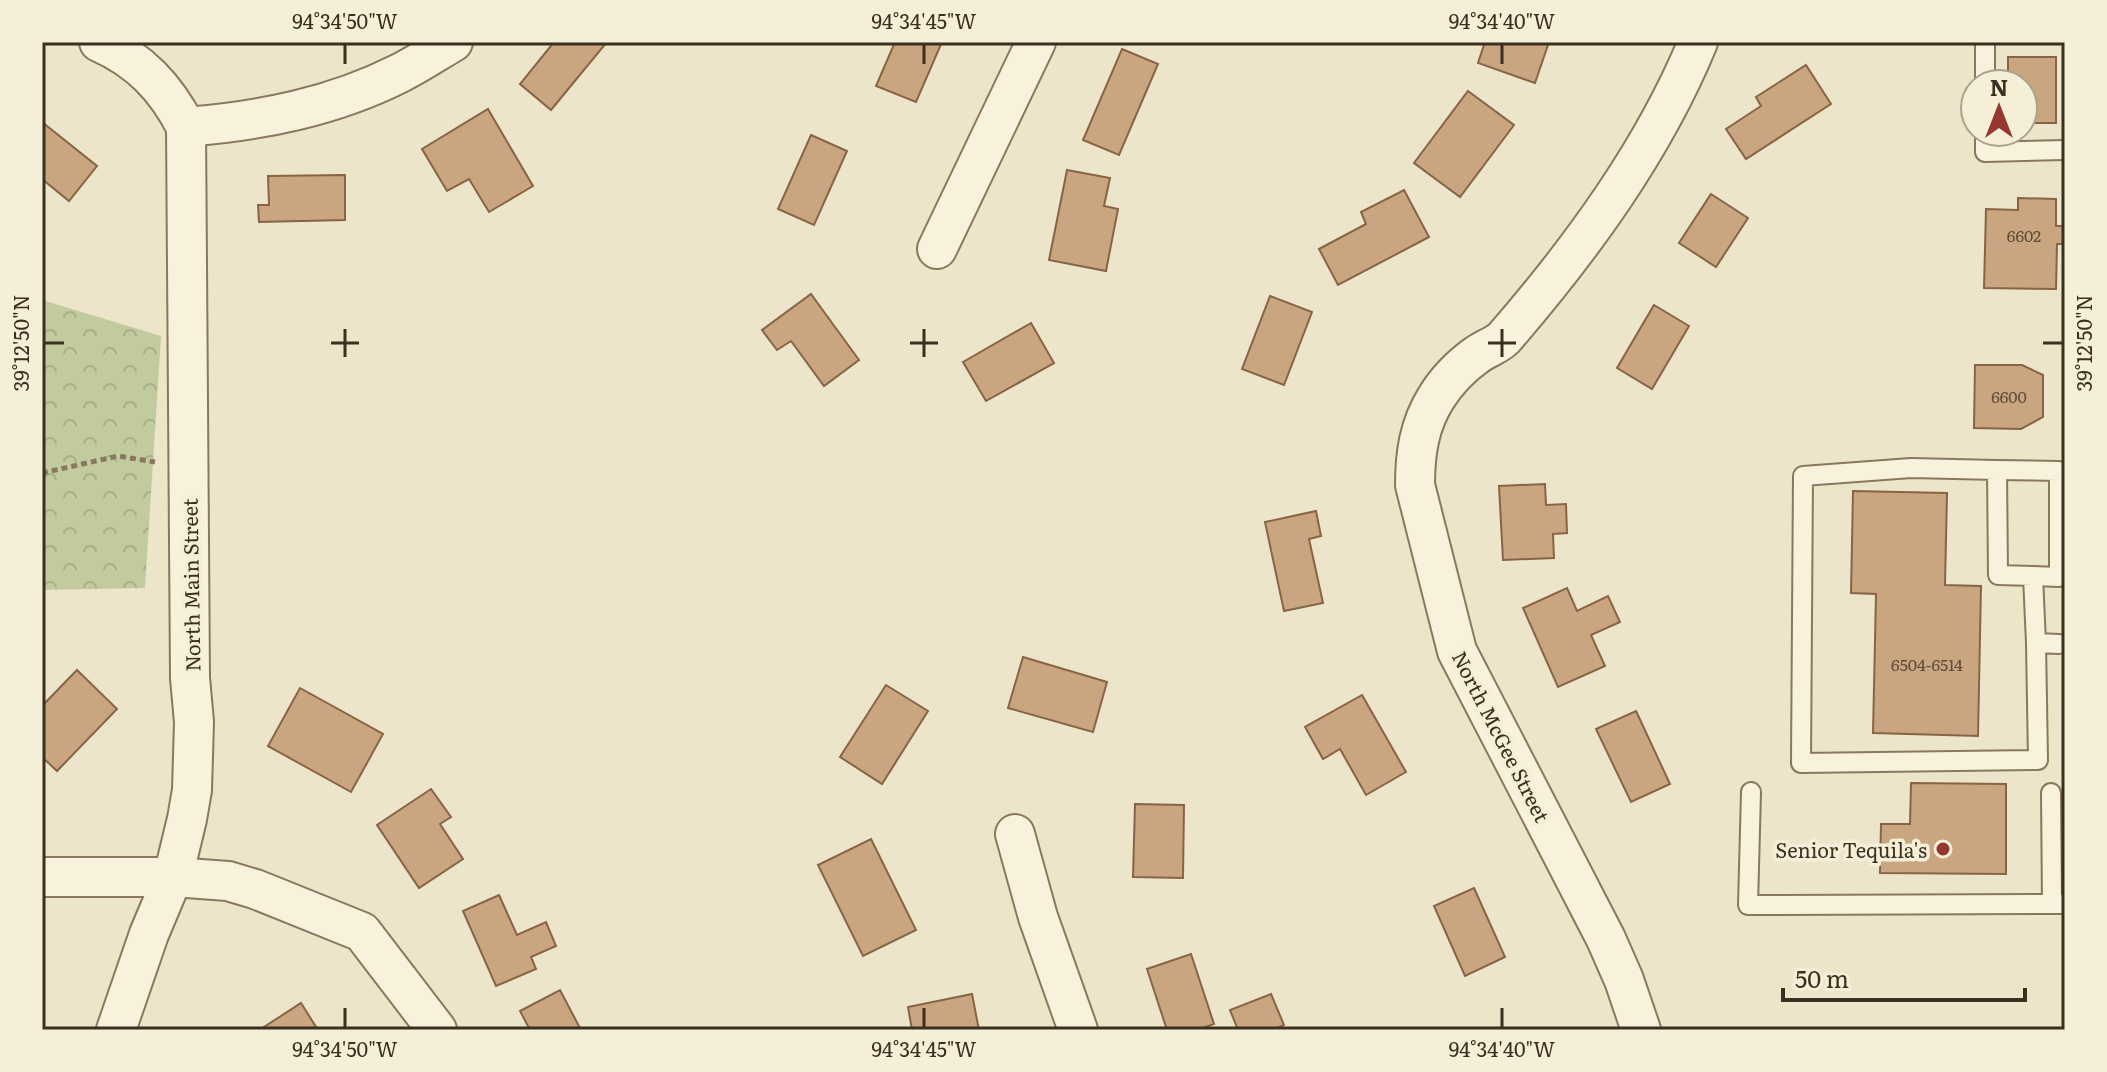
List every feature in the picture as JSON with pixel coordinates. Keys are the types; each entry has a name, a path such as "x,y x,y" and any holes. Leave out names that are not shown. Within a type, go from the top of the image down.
{"street":[{"path":"99,42 148,72 186,127 242,122 296,111 350,95 401,73 453,42"},
{"path":"937,249 1036,42"},
{"name":"North McGee Street","path":"1641,1030 1606,939 1457,651 1415,485 1415,463 1424,420 1434,400 1463,365 1500,342 1567,262 1627,176 1669,105 1698,42"},
{"name":"North Main Street","path":"116,1030 149,934 173,877 192,790 194,722 190,678 186,127"},
{"path":"1015,834 1038,917 1078,1030"},
{"path":"42,877 173,877 242,885 362,932 437,1030"}],"lane":[{"path":"1985,42 1985,68"},
{"path":"1985,148 1985,152 2065,150"},
{"path":"1997,470 1998,575 2033,576 2059,577 2059,471 1911,468 1803,476 1801,763 2038,760 2033,576"},
{"path":"2036,643 2063,643"},
{"path":"1751,792 1748,905 2059,904 2051,793"}],"path":[{"path":"42,473 118,456 161,463"}],"green space":[{"path":"42,300 161,336 145,588 42,590"}],"building":[{"path":"554,42 607,42 551,110 520,84"},
{"path":"895,42 942,42 916,102 876,86"},
{"path":"1485,42 1549,42 1535,83 1478,63"},
{"path":"1122,49 1158,64 1119,155 1083,140"},
{"path":"2008,57 2056,57 2056,123 2039,123 2039,68 2008,68"},
{"path":"1806,65 1831,104 1746,159 1726,129 1761,106 1756,97"},
{"path":"1468,91 1514,125 1460,197 1414,163"},
{"path":"488,109 533,186 489,212 469,179 447,191 422,149"},
{"path":"42,122 97,166 69,201 42,179"},
{"path":"811,135 847,151 814,225 778,209"},
{"path":"1067,170 1110,178 1104,206 1118,209 1106,271 1049,260"},
{"path":"345,175 345,220 259,222 258,205 269,205 268,176"},
{"path":"1404,190 1429,237 1338,285 1319,249 1366,224 1361,212"},
{"path":"1711,194 1748,218 1716,267 1679,243"},
{"path":"2018,198 2056,199 2056,226 2063,226 2063,244 2057,244 2056,289 1984,288 1986,209 2018,210"},
{"path":"811,294 859,360 824,386 791,341 777,350 762,330"},
{"path":"1270,296 1312,312 1284,385 1242,369"},
{"path":"1654,305 1689,326 1652,389 1617,368"},
{"path":"1031,323 1054,363 986,401 963,362"},
{"path":"1975,365 2022,365 2043,375 2043,417 2021,429 1974,428"},
{"path":"1545,484 1546,505 1566,504 1567,533 1553,534 1554,558 1503,560 1499,486"},
{"path":"1853,491 1947,493 1945,585 1981,586 1978,736 1873,733 1876,594 1851,593"},
{"path":"1316,511 1321,536 1309,539 1323,603 1284,611 1265,522"},
{"path":"1567,588 1577,611 1608,596 1620,622 1591,635 1605,666 1558,687 1523,608"},
{"path":"1023,657 1107,682 1093,732 1008,708"},
{"path":"77,670 117,709 57,771 42,757 42,706"},
{"path":"886,685 928,711 882,784 840,757"},
{"path":"300,688 383,734 351,792 268,746"},
{"path":"1362,695 1406,772 1366,795 1340,749 1323,759 1305,727"},
{"path":"1636,711 1670,784 1631,802 1596,729"},
{"name":"Senior Tequila's","path":"1911,783 2006,784 2006,874 1880,873 1881,824 1910,824"},
{"path":"431,789 451,817 440,824 463,859 419,888 377,825"},
{"path":"1135,804 1184,805 1183,878 1133,877"},
{"path":"871,839 916,930 863,956 818,865"},
{"path":"1474,888 1505,957 1465,976 1434,906"},
{"path":"499,895 517,935 546,922 556,946 531,957 536,969 496,986 463,911"},
{"path":"1191,954 1214,1024 1197,1030 1167,1030 1147,969"},
{"path":"560,990 581,1030 530,1030 520,1011"},
{"path":"972,994 979,1030 912,1030 908,1007"},
{"path":"1271,994 1284,1025 1273,1030 1238,1030 1230,1010"},
{"path":"301,1003 318,1030 261,1029"}],"place":[{"name":"Senior Tequila's","path":"1943,849"}]}
